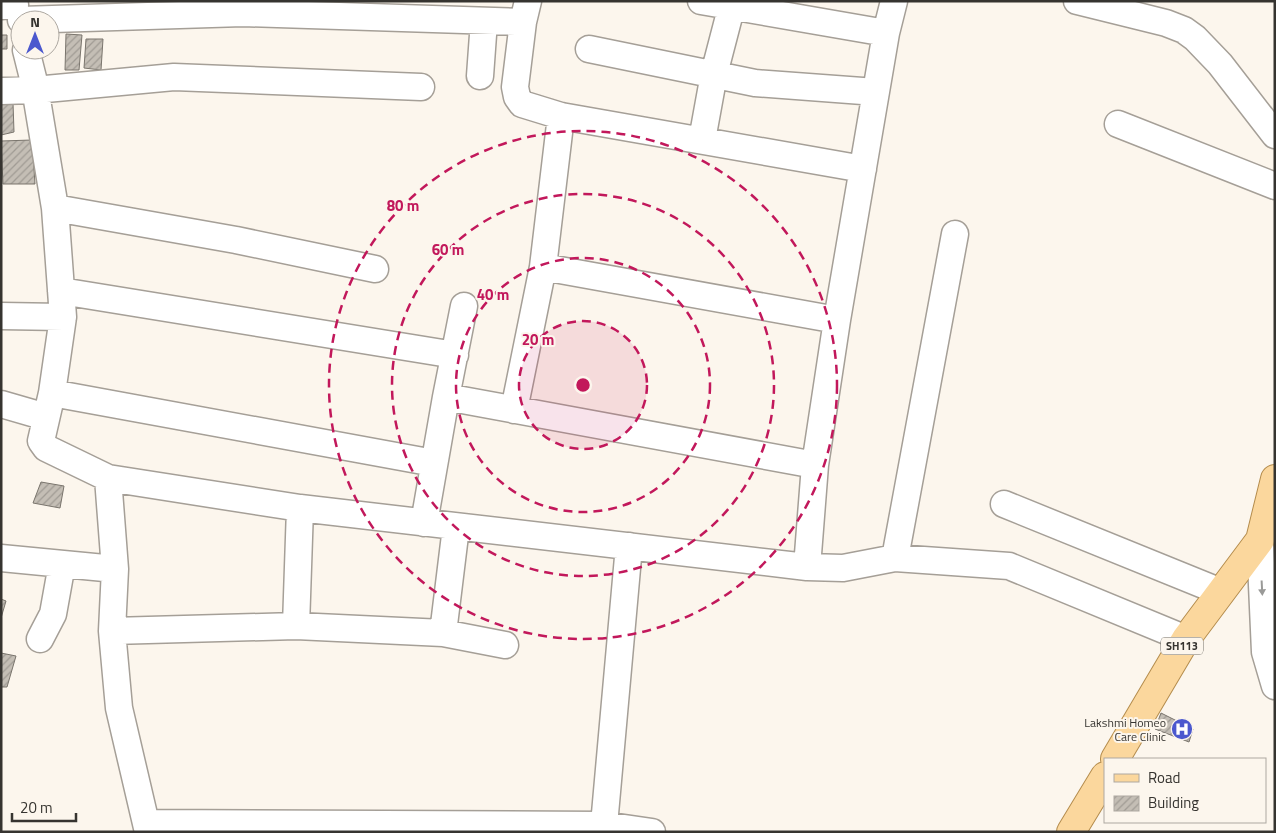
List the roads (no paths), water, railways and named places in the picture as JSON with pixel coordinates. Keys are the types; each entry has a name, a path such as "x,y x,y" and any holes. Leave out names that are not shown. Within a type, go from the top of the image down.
{"main road":[{"name":"SH113","path":"1116,758 1186,639 1260,540 1275,479"},
{"path":"1071,832 1104,778"}],"street":[{"path":"701,1 732,4 886,33"},
{"path":"807,567 815,466 886,33 894,1"},
{"path":"1077,1 1166,23 1184,30 1195,38 1220,64 1275,135"},
{"path":"702,140 714,74 732,4"},
{"path":"60,14 456,11 484,22 526,12 515,87 517,97 522,104 561,116 863,169"},
{"path":"480,76 484,22"},
{"path":"590,49 755,83 876,92"},
{"path":"28,60 56,208 63,317 49,405 41,441 46,448 108,478 300,508 807,567 843,568 896,558 1009,566 1186,639"},
{"path":"1,91 35,90 174,77 421,87"},
{"path":"514,410 543,267 561,116"},
{"path":"1118,124 1275,186"},
{"path":"56,208 236,240 374,269"},
{"path":"896,558 955,234"},
{"path":"543,267 838,320"},
{"path":"61,291 455,355"},
{"path":"424,523 464,306"},
{"path":"1,316 63,317"},
{"path":"446,397 815,466"},
{"path":"1,404 49,405 434,463"},
{"path":"108,478 115,569 112,631 119,708 148,827 604,825 652,832"},
{"path":"1004,504 1221,592"},
{"path":"296,626 300,508"},
{"path":"443,633 456,527"},
{"path":"1260,540 1265,652 1275,686"},
{"path":"604,825 629,546"},
{"path":"1,558 115,569"},
{"path":"40,639 53,614 62,564"},
{"path":"112,631 296,626 443,633 505,645"}],"place":[{"name":"Lakshmi Homeo Care Clinic","path":"1182,729"}]}
